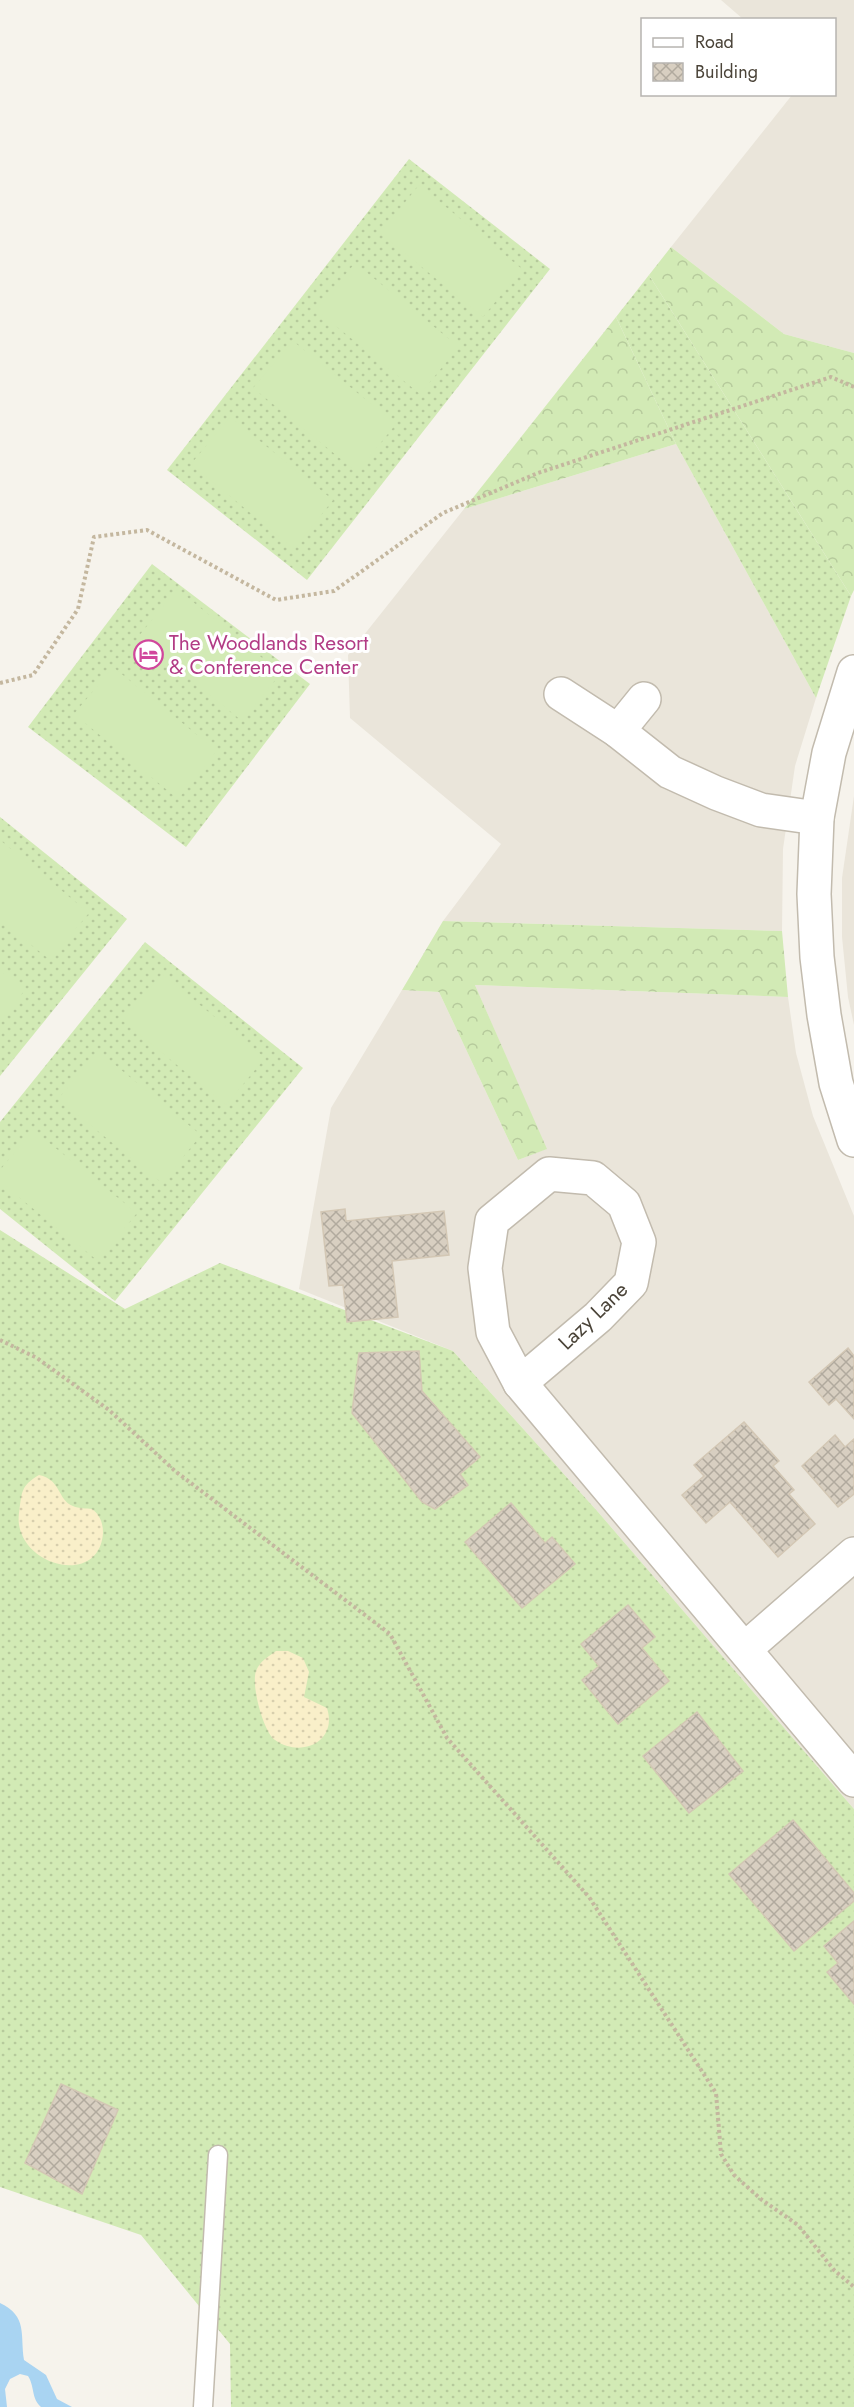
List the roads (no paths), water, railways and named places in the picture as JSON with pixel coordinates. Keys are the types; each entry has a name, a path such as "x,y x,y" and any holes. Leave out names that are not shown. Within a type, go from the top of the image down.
{"street":[{"path":"854,672 829,753 817,818 814,894 818,968 836,1083 854,1140"},
{"path":"561,694 618,731 670,772 761,810 817,818"},
{"path":"618,731 645,699"},
{"name":"Lazy Lane","path":"520,1383 598,1317 631,1283 639,1242 624,1204 593,1178 549,1174 492,1221 485,1269 493,1332 520,1383 851,1772"},
{"path":"744,1649 854,1554"}],"lane":[{"path":"203,2407 218,2155"}],"water":[{"path":"0,2303 9,2308 19,2320 24,2360 46,2375 57,2399 72,2407 41,2407 36,2400 28,2376 20,2374 10,2379 5,2389 7,2407 0,2407"}],"place":[{"name":"The Woodlands Resort & Conference Center","path":"148,655"}]}
